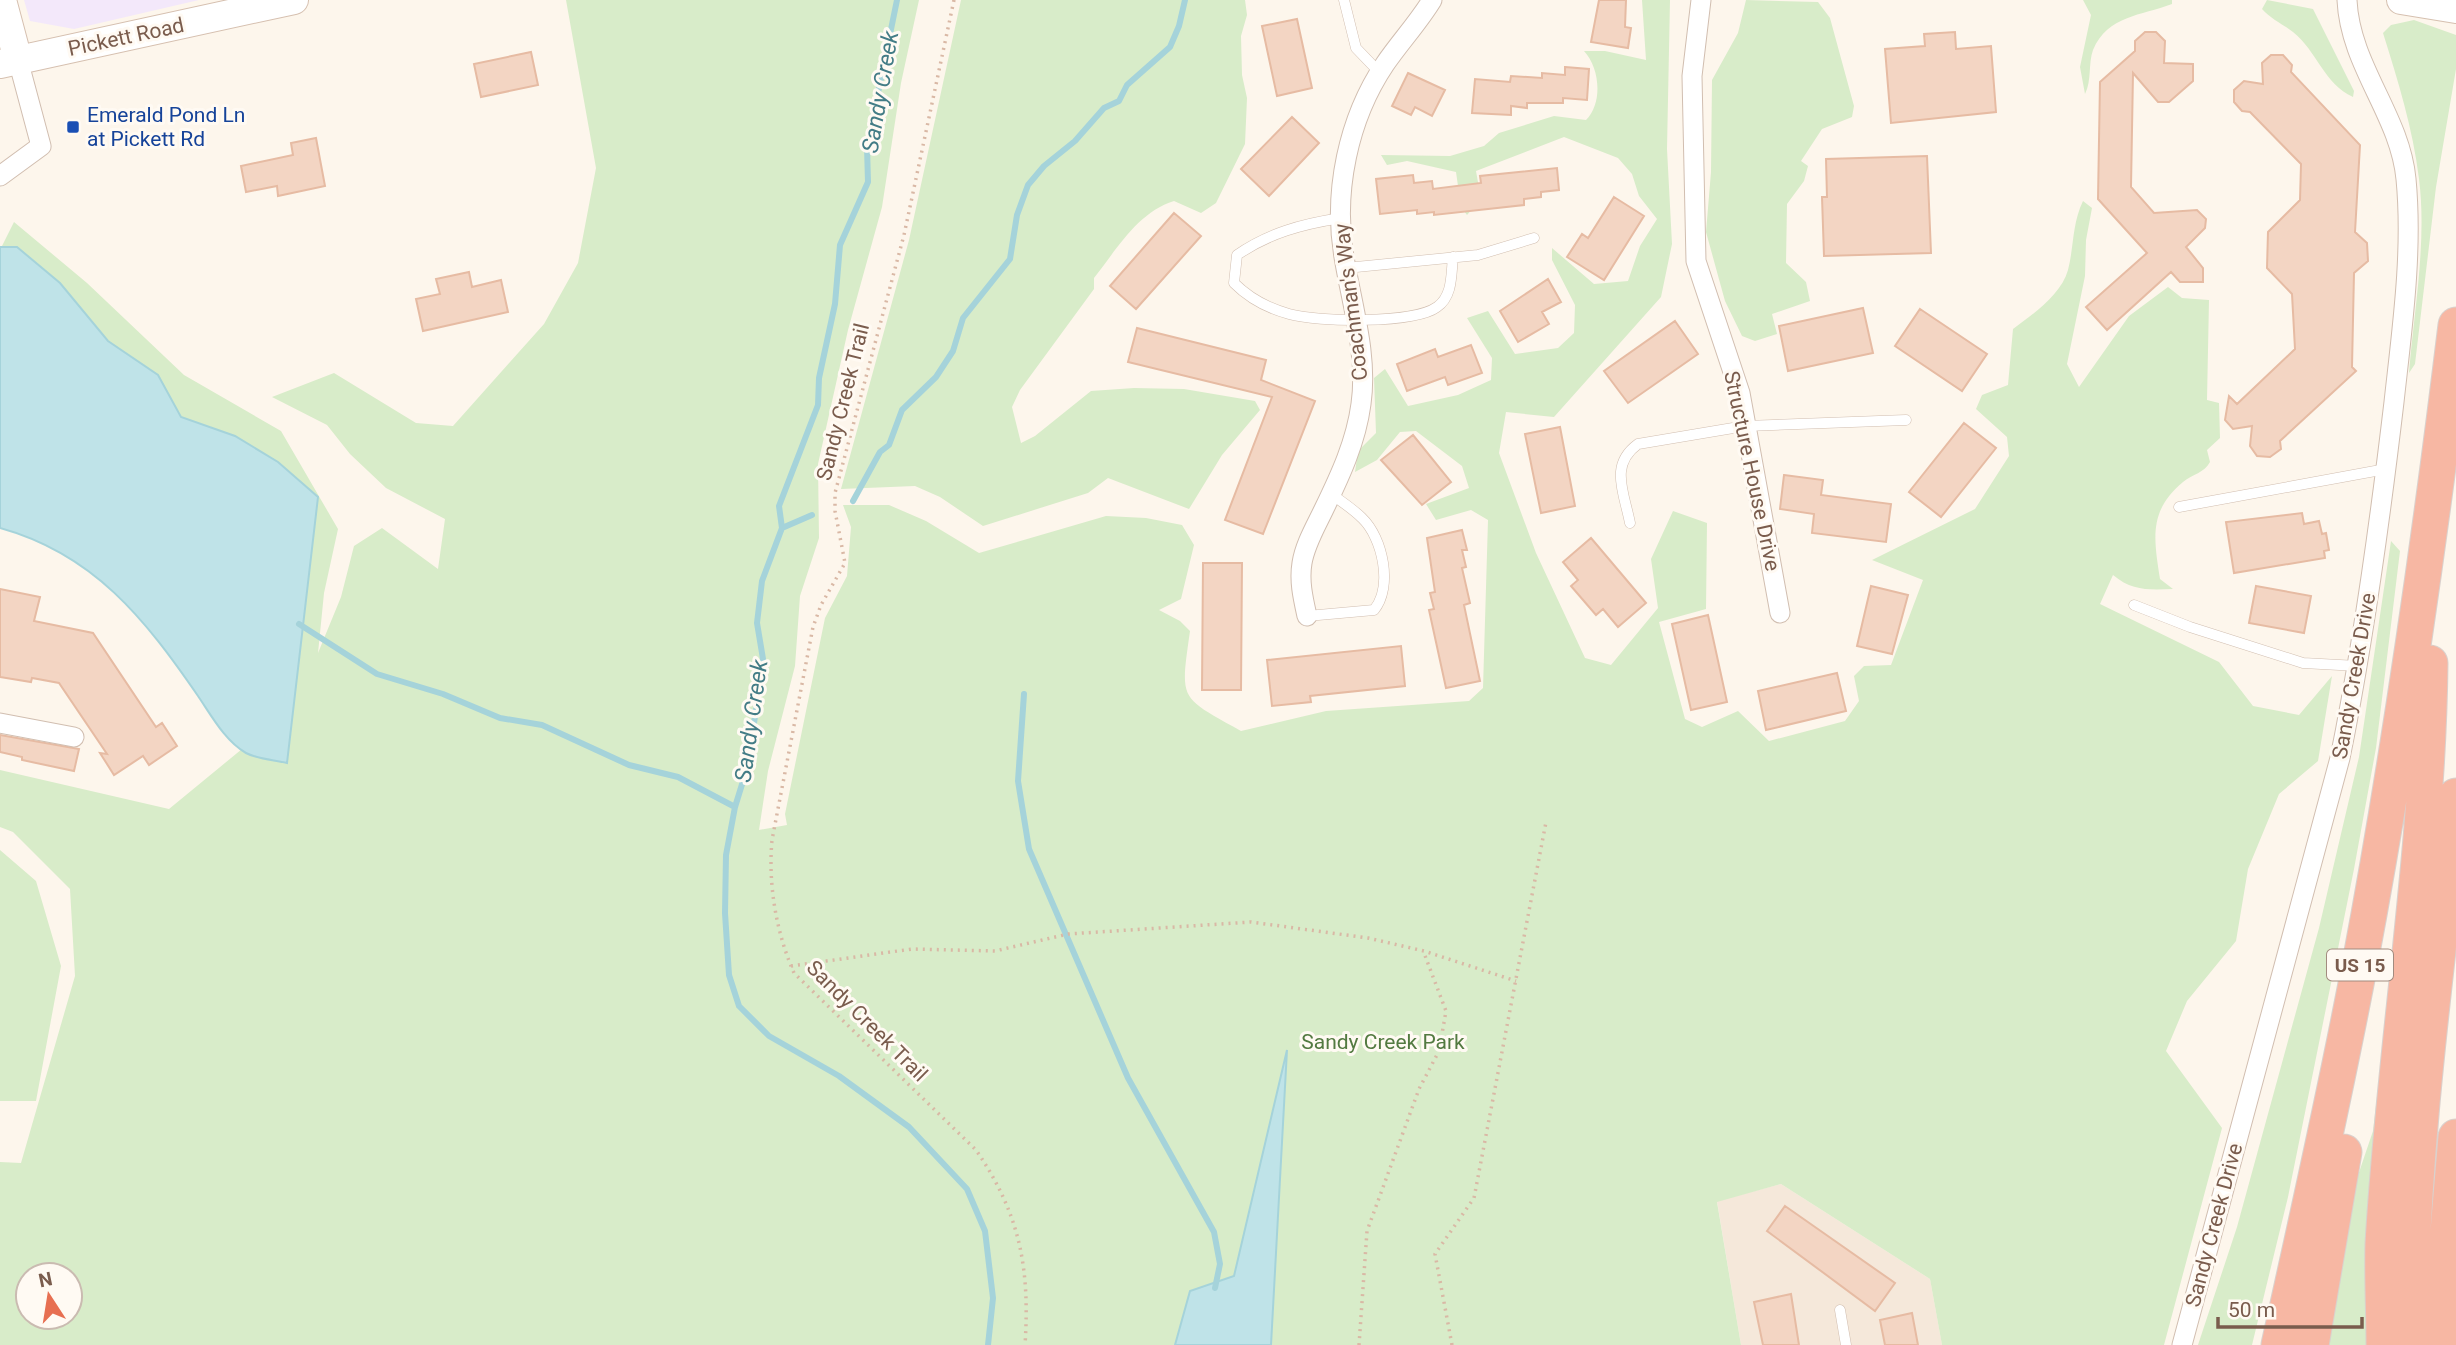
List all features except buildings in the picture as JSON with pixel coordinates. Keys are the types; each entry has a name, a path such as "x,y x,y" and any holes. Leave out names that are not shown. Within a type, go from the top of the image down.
{"highway":[{"name":"US 15","path":"2279,1345 2360,963 2387,812 2426,569 2456,326"},
{"path":"2384,1345 2383,1247 2394,1101 2429,760 2431,590 2426,569"},
{"path":"2410,1345 2411,1255 2422,1082 2456,796"},
{"path":"2311,1345 2349,1121 2389,837 2387,812"},
{"path":"2444,1345 2445,1267 2456,1137"}],"street":[{"path":"0,176 41,146 9,62 2,0"},
{"name":"Pickett Road","path":"9,62 294,0"},
{"name":"Coachman's Way","path":"1307,616 1300,583 1302,561 1343,468 1361,405 1363,379 1341,218 1349,149 1358,116 1380,73 1432,0"},
{"name":"Structure House Drive","path":"1701,0 1692,76 1696,261 1740,393 1780,612"},
{"name":"Sandy Creek Drive","path":"2182,1345 2323,830 2358,666 2386,470 2404,301 2407,184 2396,134 2355,47 2347,0"},
{"path":"2413,2 2456,9"},
{"path":"0,723 74,737"}],"lane":[{"path":"1344,0 1356,48 1380,73"},
{"path":"1341,218 1302,224 1258,240 1237,255 1234,283 1249,299 1290,314 1356,320 1403,316 1437,308 1449,294 1453,257"},
{"path":"1346,268 1478,255 1534,238"},
{"path":"1630,523 1619,469 1625,454 1638,444 1745,426 1906,420"},
{"path":"2179,507 2386,470"},
{"path":"1307,616 1374,610 1383,599 1383,568 1373,534 1363,518 1331,494"},
{"path":"2134,605 2190,627 2303,663 2358,666"},
{"path":"1840,1310 1846,1345"}],"path":[{"name":"Sandy Creek Trail","path":"954,0 904,235 835,493 835,511 845,563 821,605 813,627 772,840 769,869 782,941 791,966 806,986 976,1150 995,1178 1020,1240 1025,1273 1025,1345"},
{"path":"1452,1345 1435,1254 1474,1198 1546,822"},
{"path":"791,966 912,949 995,951 1068,934 1251,922 1368,938 1424,951 1516,981"},
{"path":"1359,1345 1367,1231 1419,1089 1440,1051 1446,1011 1424,951"}],"shaded area":[{"path":"24,0 199,0 74,29 30,21"},
{"path":"1781,1184 1930,1279 1942,1345 1741,1345 1717,1201"}],"green space":[{"name":"Sandy Creek Park","path":"566,0 919,0 901,83 882,207 848,330 818,464 819,538 800,596 795,666 768,771 759,830 787,825 785,814 825,618 847,576 851,527 843,505 889,505 926,521 979,553 1106,516 1146,518 1182,525 1194,545 1181,599 1159,610 1180,621 1190,631 1185,672 1188,694 1205,711 1241,731 1326,711 1469,701 1483,688 1488,520 1471,510 1436,520 1426,504 1469,488 1462,466 1416,431 1400,432 1377,460 1355,472 1358,451 1376,433 1374,378 1385,369 1408,406 1458,395 1491,380 1492,358 1467,318 1488,311 1515,354 1558,348 1574,333 1575,305 1552,260 1552,248 1594,284 1628,281 1640,246 1657,219 1639,196 1632,174 1618,158 1564,137 1476,171 1481,199 1467,215 1461,207 1456,172 1407,161 1387,165 1381,155 1450,156 1484,146 1499,133 1554,116 1586,120 1595,104 1597,86 1593,67 1584,51 1605,51 1646,60 1642,0 1670,0 1667,149 1672,244 1661,297 1554,417 1506,412 1499,453 1536,553 1585,658 1611,665 1658,608 1651,559 1673,511 1707,523 1706,609 1659,622 1685,719 1702,727 1738,711 1769,741 1845,721 1859,701 1854,676 1864,666 1891,665 1923,580 1872,560 1975,509 2009,456 2007,437 1976,409 1982,395 2008,385 2013,329 2045,303 2064,279 2083,201 2092,208 2086,240 2085,276 2067,364 2079,387 2129,316 2168,287 2182,298 2209,300 2207,400 2219,403 2220,438 2207,450 2210,462 2205,469 2183,482 2172,493 2164,504 2156,526 2160,579 2173,589 2134,587 2113,575 2100,604 2219,662 2253,706 2299,715 2332,676 2318,761 2279,794 2248,869 2236,941 2187,1001 2166,1051 2222,1128 2164,1345 1942,1345 1930,1279 1781,1184 1717,1202 1741,1345 0,1345 0,1162 21,1163 75,976 70,889 13,832 0,827 0,770 169,809 242,749 287,763 235,436 181,417 158,375 107,340 60,283 1,248 14,222 87,283 184,375 281,431 338,529 324,593 318,653 341,597 354,546 382,528 438,569 445,519 386,488 350,454 327,425 272,397 334,373 416,423 453,426 544,324 578,263 596,168"},
{"path":"961,0 1245,0 1247,15 1241,36 1242,75 1247,98 1245,144 1216,203 1201,213 1174,201 1161,206 1139,223 1094,278 1094,289 1020,390 1012,407 1021,443 1035,436 1091,391 1184,389 1255,401 1260,410 1222,455 1189,509 1108,478 1088,493 983,526 940,497 915,486 841,489 909,240"},
{"path":"1746,0 1818,2 1830,18 1854,106 1852,117 1822,129 1801,161 1808,166 1804,181 1787,204 1786,263 1806,282 1810,301 1772,314 1777,334 1755,341 1742,336 1725,301 1706,232 1711,172 1712,80 1738,33"},
{"path":"2083,0 2172,0 2172,4 2116,23 2099,38 2093,50 2085,94 2080,67 2091,15"},
{"path":"2267,0 2313,9 2354,91 2353,97 2335,84 2293,32 2262,9"},
{"path":"2414,20 2456,35 2456,69 2436,187 2415,364 2409,373 2421,251 2421,203 2409,123 2383,33 2391,25"},
{"path":"2391,541 2400,551 2376,748 2288,1197 2252,1345 2198,1345 2237,1227 2319,928 2359,757"},
{"path":"0,850 36,881 61,966 36,1101 0,1101"},
{"path":"2385,1028 2369,1345 2324,1345 2351,1196 2373,1131"}],"water":[{"path":"0,247 17,247 60,283 108,341 158,375 181,417 235,436 278,462 318,497 287,763 250,755 231,742 158,641 137,616 90,572 63,554 0,528"},
{"path":"1287,1050 1271,1345 1175,1345 1190,1291 1234,1276"}],"waterway":[{"name":"Sandy Creek","path":"897,0 867,147 868,182 840,245 835,304 819,378 818,405 779,506 782,528 762,581 757,623 763,659 748,765 735,807 726,855 725,913 729,975 739,1006 769,1036 839,1076 909,1127 967,1189 985,1231 993,1298 988,1345"},
{"path":"853,501 880,452 889,445 902,410 936,377 953,351 963,318 1010,259 1017,215 1028,185 1044,166 1075,141 1104,108 1119,101 1127,85 1170,47 1179,26 1185,0"},
{"path":"782,528 812,515"},
{"path":"299,624 377,674 443,694 500,718 542,725 629,765 678,777 735,807"},
{"path":"1024,694 1018,781 1029,849 1128,1078 1214,1232 1220,1264 1215,1288"}],"place":[{"name":"Emerald Pond Ln at Pickett Rd","path":"73,127"}]}
